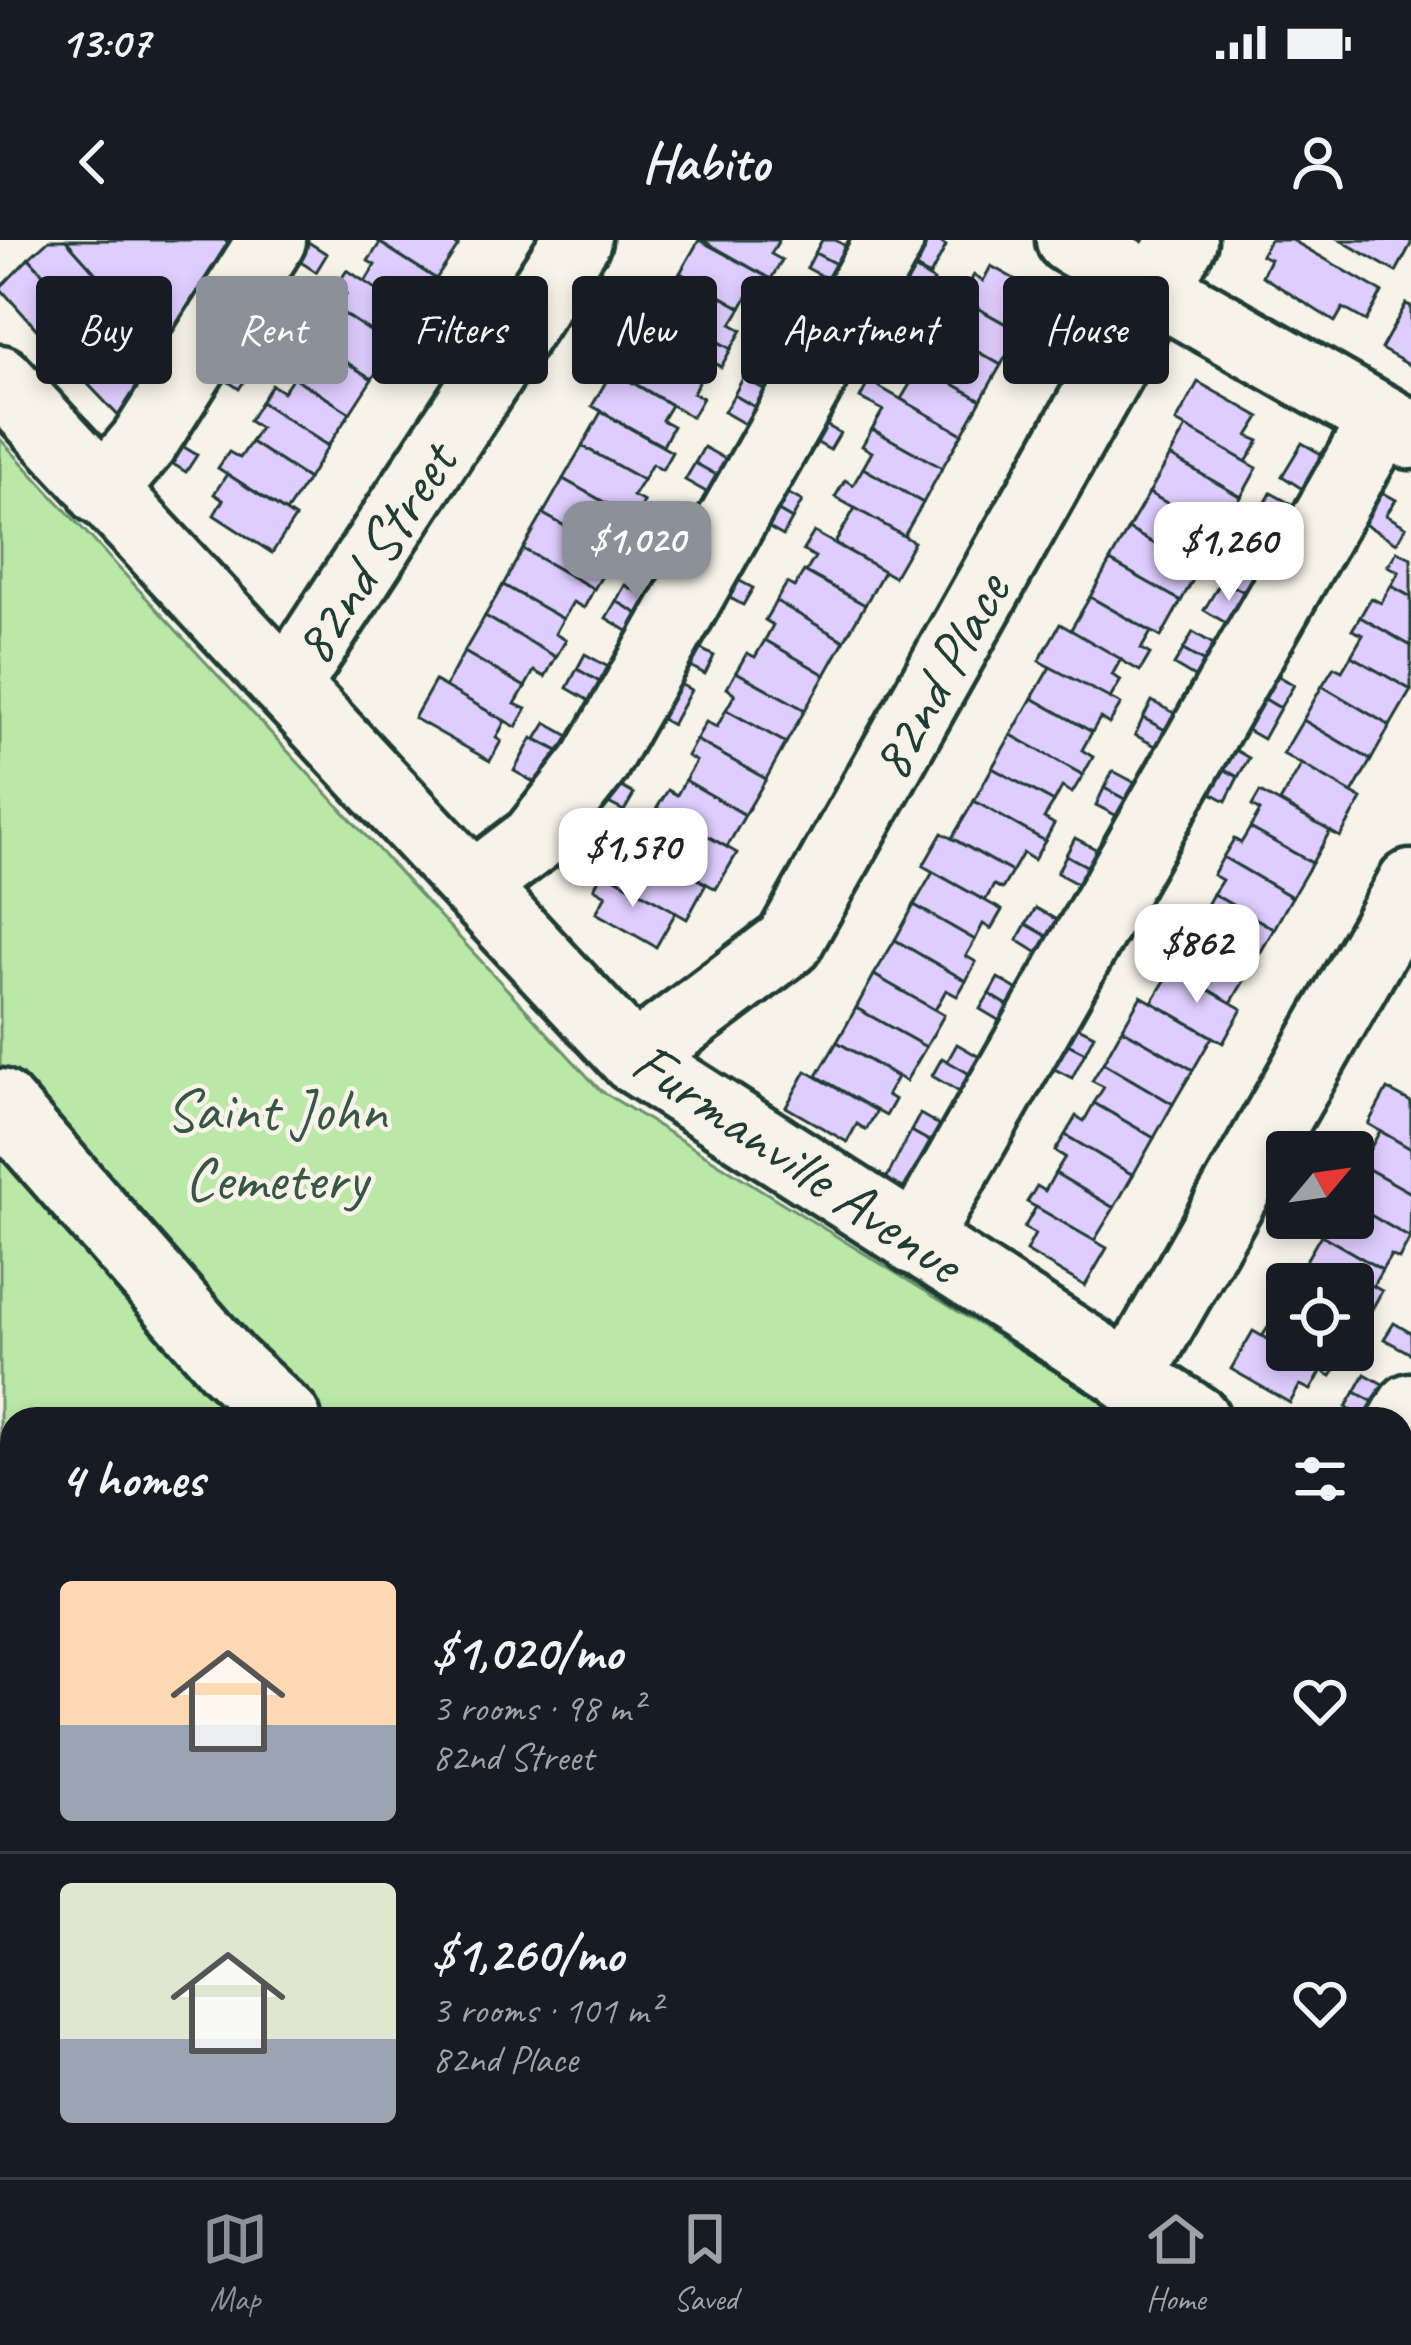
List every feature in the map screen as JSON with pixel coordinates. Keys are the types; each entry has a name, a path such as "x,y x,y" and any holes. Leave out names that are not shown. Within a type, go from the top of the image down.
{"street":[{"path":"103,492 144,442 272,240"},
{"name":"82nd Street","path":"287,686 577,240"},
{"path":"473,886 535,839 595,764 890,240"},
{"path":"915,1241 1397,427 1169,264 1070,240"},
{"name":"82nd Place","path":"634,1059 790,942 1169,264"},
{"name":"Furmanville Avenue","path":"0,379 634,1059 1176,1407"},
{"path":"1129,1379 1411,884"},
{"path":"0,1103 228,1364 274,1407"}],"green space":[{"name":"Saint John Cemetery","path":"0,439 600,1090 1113,1407 0,1407"}],"building":[{"path":"49,240 66,240 98,276 45,276 29,258"},
{"path":"66,240 226,240 237,252 222,276 196,276 196,316 172,354 172,276 98,276"},
{"path":"292,240 305,240 327,254 316,272 285,252"},
{"path":"376,240 448,240 458,246 438,276"},
{"path":"699,240 765,276 741,276 741,308 717,294 717,276 680,273"},
{"path":"702,240 779,240 771,254 782,260 773,276"},
{"path":"822,240 835,240 857,252 847,270 815,253"},
{"path":"910,240 937,240 946,246 930,276 900,259"},
{"path":"1270,240 1292,240 1382,292 1366,321 1343,308 1335,322 1262,276 1270,259 1261,255"},
{"path":"1340,240 1411,240 1411,244 1396,272"},
{"path":"380,243 431,276 372,276 372,287 365,282 375,265 368,261"},
{"path":"815,253 847,270 844,276 822,276 807,268"},
{"path":"29,258 45,276 36,276 36,328 0,288"},
{"path":"899,260 926,276 889,276"},
{"path":"991,266 1009,276 1003,276 1003,322 979,309 979,278 983,281"},
{"path":"347,270 372,286 372,332 348,317 348,276 343,276"},
{"path":"717,294 741,308 731,324 741,332 731,349 717,341"},
{"path":"1406,304 1411,306 1411,366 1381,349"},
{"path":"979,309 1003,322 1001,365 979,353"},
{"path":"348,317 372,332 372,379 348,363"},
{"path":"717,341 731,349 721,367 717,365"},
{"path":"979,353 1001,365 981,400 953,384 979,384"},
{"path":"348,363 372,379 350,413 304,384 348,384"},
{"path":"741,382 775,395 765,413 734,395"},
{"path":"1198,382 1260,417 1248,436 1259,441 1246,462 1176,422"},
{"path":"88,384 153,384 127,425"},
{"path":"288,384 304,384 350,413 328,446 261,402 272,385 283,392"},
{"path":"605,384 635,384 671,405 662,420 673,426 663,446 592,406"},
{"path":"636,384 698,384 693,393 703,398 692,417"},
{"path":"867,384 874,384 962,434 942,468 872,429 883,410 860,398"},
{"path":"910,384 953,384 981,400 962,434 901,399"},
{"path":"734,395 765,413 755,430 724,412"},
{"path":"261,402 328,446 308,479 251,442 260,428 249,421"},
{"path":"601,412 672,452 662,470 652,464 643,480 582,446"},
{"path":"810,416 840,433 830,450 800,433"},
{"path":"1186,427 1257,468 1241,497 1170,456"},
{"path":"872,429 942,468 923,503 863,468 872,452 862,446"},
{"path":"166,436 197,455 186,472 155,453"},
{"path":"251,442 308,479 286,512 218,468 229,452 240,458"},
{"path":"1302,443 1333,461 1312,495 1282,476"},
{"path":"582,446 643,480 633,496 644,502 634,519 563,479"},
{"path":"704,447 736,465 727,481 695,463"},
{"path":"1170,456 1241,497 1220,533 1149,493"},
{"path":"695,463 727,481 717,498 685,480"},
{"path":"863,468 923,503 904,536 835,497 845,480 853,485"},
{"path":"227,474 295,518 272,553 214,515 223,500 214,494"},
{"path":"563,479 634,519 623,540 612,534 604,548 543,514"},
{"path":"1366,483 1396,500 1386,515 1406,527 1397,543 1347,514"},
{"path":"771,484 802,501 792,519 761,501"},
{"path":"1149,493 1220,533 1199,569 1128,529"},
{"path":"1271,493 1304,511 1293,531 1260,513"},
{"path":"761,501 792,519 783,536 752,518"},
{"path":"855,508 914,542 894,577 835,543"},
{"path":"1260,513 1293,531 1284,546 1252,528"},
{"path":"543,514 604,548 594,565 605,571 594,589 523,549"},
{"path":"663,516 698,535 689,551 655,531"},
{"path":"1128,529 1199,569 1181,601 1110,561"},
{"path":"655,531 689,551 679,569 644,550"},
{"path":"814,532 884,571 865,605 806,572 815,557 803,550"},
{"path":"523,549 594,589 584,608 573,602 563,619 503,585"},
{"path":"1397,551 1411,558 1411,597 1391,586 1399,572 1388,566"},
{"path":"1110,561 1181,601 1161,637 1090,597"},
{"path":"1232,562 1264,581 1255,598 1222,580"},
{"path":"721,571 753,588 743,605 712,588"},
{"path":"804,571 865,605 844,641 776,601 787,583 794,587"},
{"path":"1222,580 1255,598 1236,629 1204,610"},
{"path":"503,585 563,619 555,634 566,640 556,657 485,616"},
{"path":"625,585 659,605 650,621 616,601"},
{"path":"1391,586 1411,597 1411,646 1360,617 1371,598 1381,603"},
{"path":"1090,597 1151,632 1141,649 1150,654 1140,671 1070,631"},
{"path":"616,601 650,621 639,638 606,618"},
{"path":"776,601 844,641 825,675 765,640 773,625 765,620"},
{"path":"485,616 556,657 545,677 534,671 525,687 464,652"},
{"path":"1360,617 1411,646 1411,690 1351,656 1363,635 1352,630"},
{"path":"1060,624 1121,659 1112,675 1121,680 1109,700 1039,661"},
{"path":"1193,632 1225,651 1215,668 1183,650"},
{"path":"680,638 714,656 705,674 670,655"},
{"path":"765,640 825,675 805,710 736,672 747,653 755,657"},
{"path":"1183,650 1215,668 1206,684 1174,665"},
{"path":"464,652 525,687 515,704 526,709 516,727 445,687"},
{"path":"585,654 619,673 610,688 577,669"},
{"path":"1351,656 1411,690 1390,726 1322,686 1334,667 1342,671"},
{"path":"1260,665 1294,685 1280,708 1246,688"},
{"path":"1050,667 1121,704 1109,724 1100,718 1092,732 1032,698"},
{"path":"577,669 610,688 600,707 567,688"},
{"path":"736,672 805,710 786,743 726,710 735,694 727,688"},
{"path":"665,676 691,690 672,725 640,707"},
{"path":"435,681 505,721 490,761 414,718"},
{"path":"1322,686 1390,726 1371,760 1303,720"},
{"path":"1246,688 1280,708 1263,739 1228,719"},
{"path":"1032,698 1092,732 1082,750 1093,757 1083,775 1011,735"},
{"path":"1152,701 1185,719 1176,736 1143,718"},
{"path":"726,710 786,743 766,779 696,740 706,722 717,727"},
{"path":"1143,718 1176,736 1167,752 1135,735"},
{"path":"1303,720 1371,760 1352,793 1283,754"},
{"path":"546,723 576,740 568,756 536,739"},
{"path":"1011,735 1083,775 1072,793 1062,787 1054,802 992,768"},
{"path":"532,738 568,756 548,790 514,771"},
{"path":"1216,739 1249,758 1238,777 1205,759"},
{"path":"696,740 766,779 745,815 685,780 696,761 687,756"},
{"path":"1205,759 1238,777 1226,801 1193,783"},
{"path":"1302,764 1362,799 1340,837 1280,802"},
{"path":"992,768 1054,802 1044,818 1054,824 1045,841 974,801"},
{"path":"1113,771 1145,788 1136,805 1104,788"},
{"path":"602,776 634,794 624,811 591,794"},
{"path":"685,780 745,815 727,847 657,808 668,790 677,795"},
{"path":"1104,788 1136,805 1127,821 1096,805"},
{"path":"1260,792 1330,831 1312,863 1250,828 1260,811 1252,806"},
{"path":"974,801 1045,841 1034,860 1023,853 1012,872 952,838"},
{"path":"667,813 737,853 716,889 647,850"},
{"path":"565,826 598,844 589,860 557,842"},
{"path":"1250,828 1312,863 1292,897 1223,857 1234,839 1241,843"},
{"path":"942,833 1012,872 1002,889 994,885 985,901 923,866"},
{"path":"1075,838 1109,856 1099,873 1066,855"},
{"path":"557,842 589,860 580,876 548,858"},
{"path":"633,842 706,884 687,919 613,877"},
{"path":"1066,855 1099,873 1090,891 1057,873"},
{"path":"1223,857 1292,897 1274,929 1213,894 1222,880 1213,875"},
{"path":"603,871 676,912 656,947 596,913 606,895 594,888"},
{"path":"933,872 1002,910 991,929 983,924 975,940 914,905"},
{"path":"1213,894 1274,929 1252,967 1183,927 1193,909 1202,914"},
{"path":"914,905 975,940 966,956 976,962 966,981 895,940"},
{"path":"1036,908 1069,927 1059,943 1026,924"},
{"path":"1026,924 1059,943 1049,960 1017,940"},
{"path":"1183,927 1252,967 1231,1003 1172,969 1183,948 1173,943"},
{"path":"895,940 966,981 957,996 946,990 935,1010 874,975"},
{"path":"1172,969 1242,1009 1223,1043 1152,1002"},
{"path":"874,975 944,1015 926,1047 856,1008"},
{"path":"998,978 1029,997 1019,1012 989,994"},
{"path":"989,994 1019,1012 1010,1027 980,1009"},
{"path":"1141,996 1212,1037 1193,1070 1122,1029"},
{"path":"856,1008 926,1047 906,1081 837,1042"},
{"path":"1059,1017 1094,1035 1085,1053 1050,1035"},
{"path":"1122,1029 1193,1070 1173,1104 1103,1063"},
{"path":"1050,1035 1085,1053 1072,1078 1037,1060"},
{"path":"837,1042 897,1077 887,1095 895,1100 886,1116 817,1076"},
{"path":"957,1044 990,1063 980,1080 947,1062"},
{"path":"942,1058 980,1080 970,1098 932,1076"},
{"path":"1103,1063 1173,1104 1154,1138 1094,1103 1104,1087 1092,1081"},
{"path":"806,1071 877,1111 866,1130 857,1124 847,1142 786,1107"},
{"path":"1387,1089 1411,1102 1411,1149 1368,1124"},
{"path":"1094,1103 1154,1138 1133,1175 1065,1135 1076,1116 1084,1121"},
{"path":"920,1114 948,1130 940,1147 911,1131"},
{"path":"911,1131 940,1147 915,1194 886,1179"},
{"path":"1380,1131 1411,1149 1411,1193 1374,1172 1374,1142"},
{"path":"1065,1135 1133,1175 1114,1208 1055,1173 1065,1157 1055,1151"},
{"path":"1374,1172 1411,1193 1410,1238 1374,1217"},
{"path":"1055,1173 1114,1208 1094,1241 1027,1202 1037,1186 1045,1191"},
{"path":"1036,1207 1107,1248 1085,1286 1026,1251 1035,1234 1024,1228"},
{"path":"1374,1217 1410,1238 1399,1259 1391,1255 1382,1270 1328,1239 1374,1239"},
{"path":"1319,1239 1328,1239 1370,1263 1305,1263"},
{"path":"1394,1323 1411,1333 1411,1354 1384,1339"},
{"path":"1253,1331 1266,1338 1266,1371 1321,1371 1311,1390 1300,1385 1290,1403 1231,1369"},
{"path":"1365,1374 1397,1392 1390,1407 1382,1407 1355,1392"},
{"path":"1355,1392 1382,1407 1346,1407"}]}
